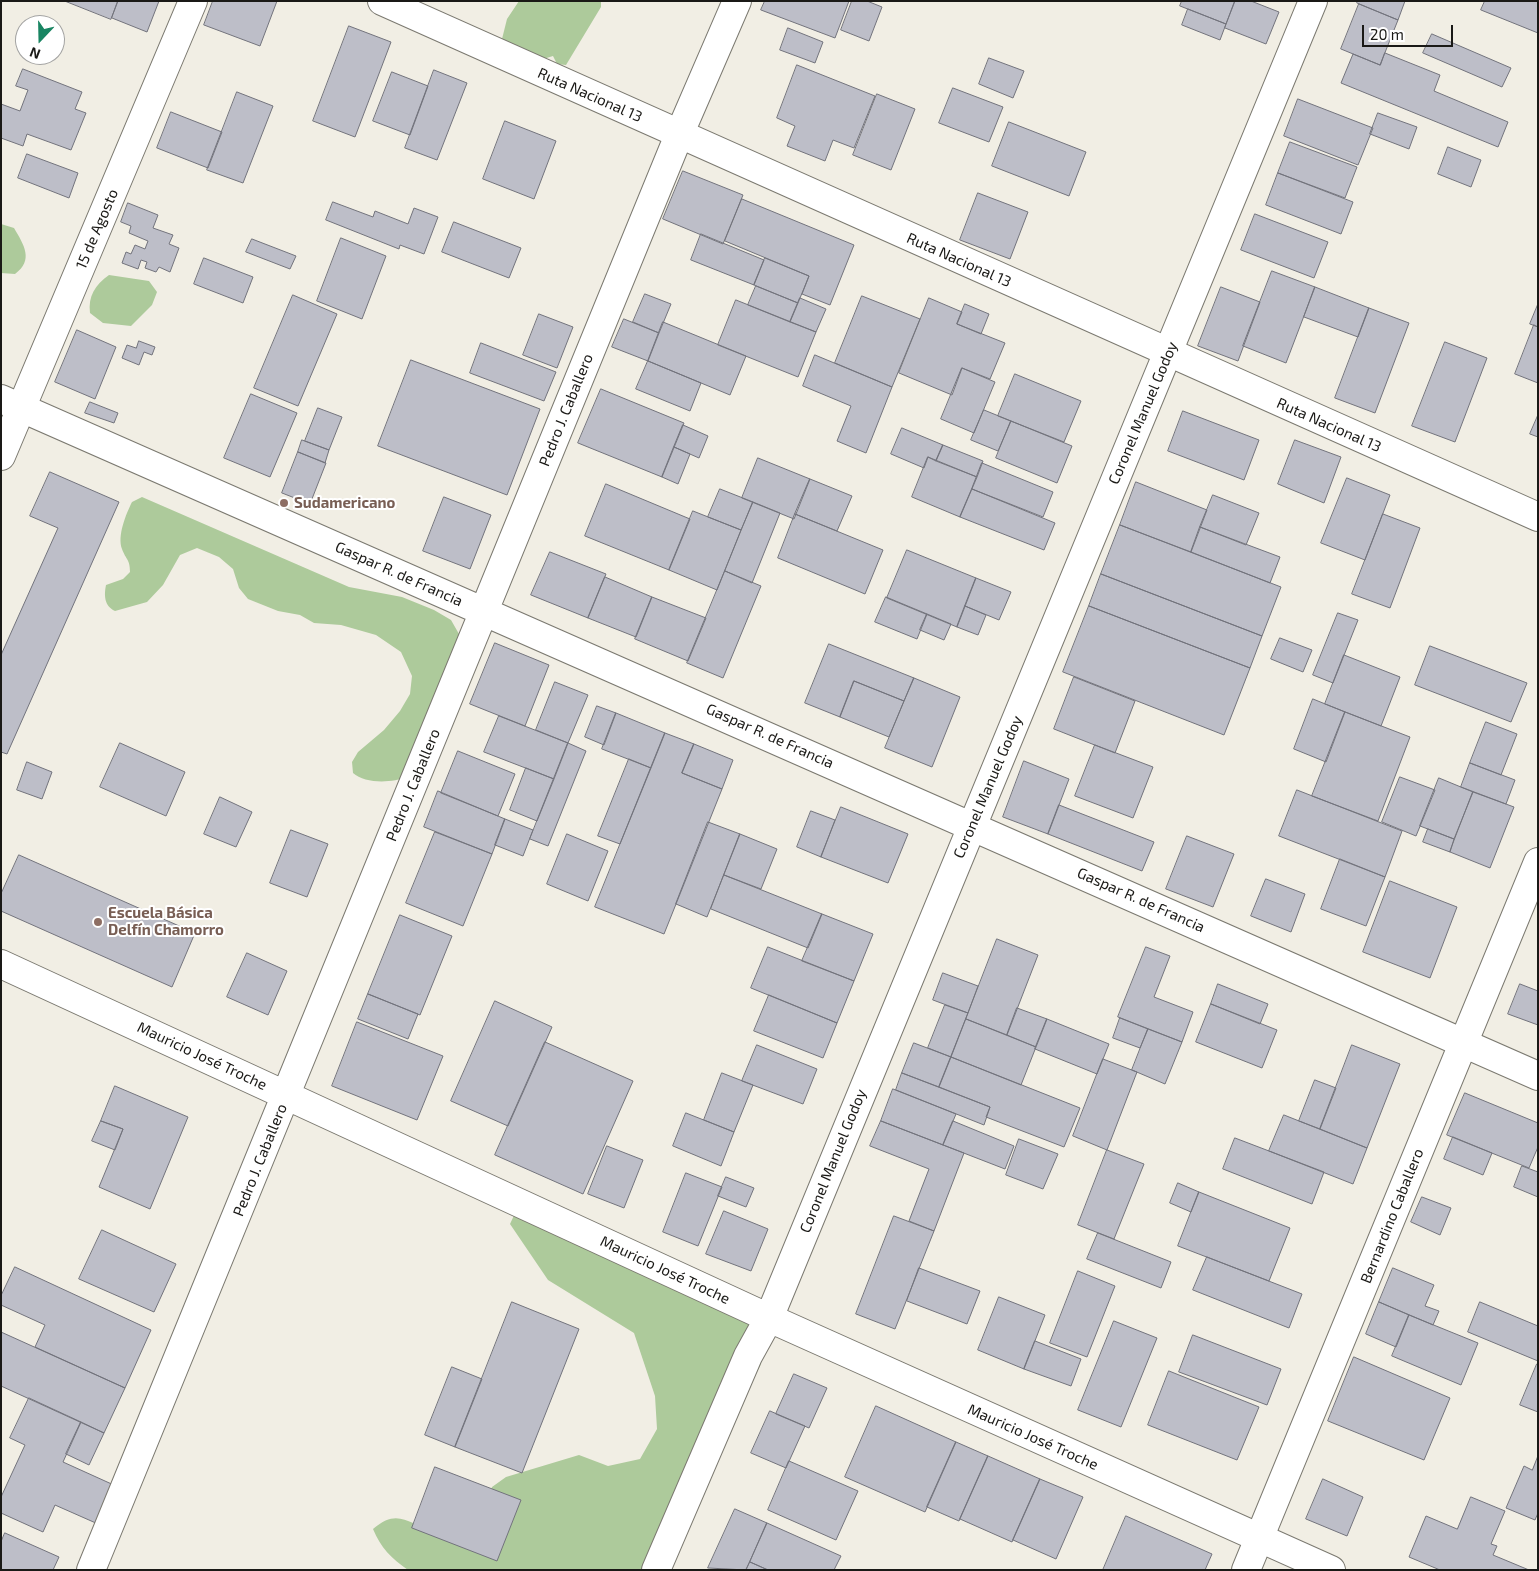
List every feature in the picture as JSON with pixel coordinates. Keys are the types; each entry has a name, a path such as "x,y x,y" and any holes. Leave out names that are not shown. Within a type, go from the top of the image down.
{"main road":[{"name":"15 de Agosto","path":"1,456 12,403 193,1"},
{"name":"Ruta Nacional 13","path":"382,1 1538,517"},
{"name":"Pedro J. Caballero","path":"91,1570 679,135 737,1"},
{"name":"Coronel Manuel Godoy","path":"656,1570 748,1356 769,1318 1313,1"},
{"name":"Gaspar R. de Francia","path":"12,403 1538,1076"},
{"name":"Bernardino Caballero","path":"1246,1570 1538,862"},
{"name":"Mauricio José Troche","path":"1,964 769,1318 1258,1539 1331,1570"}],"green space":[{"path":"519,1 601,1 601,7 566,65 557,64 553,56 540,60 527,51 517,52 502,39 507,19"},
{"path":"1,224 14,228 24,246 26,258 21,269 15,274 1,273"},
{"path":"109,275 149,281 157,292 152,305 131,326 103,323 90,313 91,296 100,283"},
{"path":"142,497 349,587 402,597 434,610 451,620 459,634 427,713 407,777 394,780 371,781 358,777 353,773 352,762 358,752 384,730 400,711 410,694 412,676 401,652 376,635 341,625 314,623 300,615 278,611 248,599 239,588 233,569 219,557 197,548 180,555 163,585 147,602 115,611 111,609 105,596 106,585 123,579 130,572 129,562 123,553 121,532 132,502"},
{"path":"517,1209 749,1321 765,1351 760,1366 706,1471 665,1570 408,1570 387,1552 379,1542 373,1529 383,1522 398,1518 418,1525 435,1528 482,1518 492,1487 506,1477 579,1455 608,1466 640,1459 657,1429 655,1396 634,1333 548,1280 510,1224"}],"building":[{"path":"65,1 118,1 111,19"},
{"path":"118,1 159,1 147,32 112,18"},
{"path":"213,1 277,1 260,46 204,25"},
{"path":"765,1 849,1 835,38 761,10"},
{"path":"852,1 867,1 882,7 869,41 841,30"},
{"path":"1182,1 1235,1 1226,24 1180,6"},
{"path":"1235,1 1251,1 1279,12 1266,44 1225,28"},
{"path":"1358,1 1405,1 1398,20 1357,3"},
{"path":"1485,1 1538,1 1538,33 1481,10"},
{"path":"1359,4 1398,20 1380,65 1341,49"},
{"path":"1188,9 1226,24 1220,40 1182,25"},
{"path":"349,26 391,42 355,137 313,121"},
{"path":"788,28 823,42 815,63 780,50"},
{"path":"1432,34 1511,68 1502,87 1423,53"},
{"path":"1385,53 1440,75 1434,91 1508,122 1498,147 1341,83 1353,54 1380,65"},
{"path":"989,58 1024,71 1013,98 979,84"},
{"path":"797,65 875,96 854,148 833,140 825,161 787,146 795,126 777,118"},
{"path":"23,69 82,92 75,109 86,113 71,150 27,134 23,146 1,138 1,104 20,111 28,90 16,86"},
{"path":"434,70 467,83 437,160 405,148"},
{"path":"392,72 428,86 410,135 373,121"},
{"path":"953,88 1003,107 989,142 939,123"},
{"path":"237,92 273,106 243,183 207,170"},
{"path":"877,94 915,109 891,170 853,155"},
{"path":"1298,99 1373,128 1358,165 1284,136"},
{"path":"171,112 222,132 208,168 157,148"},
{"path":"1378,113 1417,127 1409,149 1370,134"},
{"path":"505,121 556,141 534,199 483,179"},
{"path":"1009,122 1086,152 1069,196 992,166"},
{"path":"1290,142 1357,167 1345,198 1278,173"},
{"path":"1448,147 1481,160 1471,187 1438,174"},
{"path":"27,154 78,173 69,198 18,178"},
{"path":"683,171 743,195 723,244 663,219"},
{"path":"1278,173 1353,202 1341,234 1266,205"},
{"path":"978,193 1028,212 1010,259 960,240"},
{"path":"742,199 854,245 830,305 802,294 809,276 725,241"},
{"path":"333,202 373,217 375,211 408,224 414,208 438,217 424,254 400,245 399,249 326,220"},
{"path":"128,203 158,215 153,228 173,235 169,244 179,248 170,272 159,267 156,272 145,268 147,262 141,260 138,269 122,263 126,252 131,254 135,245 145,249 148,241 129,233 131,226 121,222"},
{"path":"1255,214 1328,242 1314,278 1241,250"},
{"path":"454,222 521,248 509,278 442,252"},
{"path":"701,234 764,260 754,285 691,260"},
{"path":"341,238 386,256 362,319 317,301"},
{"path":"252,239 296,256 290,269 246,252"},
{"path":"204,258 253,277 243,303 194,284"},
{"path":"765,258 809,276 798,303 754,285"},
{"path":"1272,271 1315,287 1286,363 1243,346"},
{"path":"756,286 798,303 790,322 748,305"},
{"path":"1221,287 1260,302 1238,361 1198,346"},
{"path":"1315,287 1369,308 1358,337 1304,317"},
{"path":"645,294 671,304 659,333 633,322"},
{"path":"293,295 337,314 298,406 254,388"},
{"path":"862,296 920,319 892,387 835,363"},
{"path":"800,298 826,309 816,332 790,322"},
{"path":"929,298 962,312 957,324 1005,343 990,379 962,368 952,395 899,373"},
{"path":"736,300 816,332 798,377 718,345"},
{"path":"965,304 989,314 981,334 957,324"},
{"path":"1538,304 1538,327 1530,324"},
{"path":"1369,308 1409,323 1375,413 1335,398"},
{"path":"539,314 573,327 557,368 523,355"},
{"path":"624,319 659,333 648,361 612,347"},
{"path":"663,322 746,356 730,395 648,361"},
{"path":"1534,325 1538,327 1538,383 1515,374"},
{"path":"77,330 116,347 95,399 55,382"},
{"path":"139,341 155,347 152,355 144,352 139,365 122,358 127,345 136,348"},
{"path":"1445,342 1487,358 1455,442 1412,426"},
{"path":"481,343 556,372 544,401 470,373"},
{"path":"815,355 892,387 866,453 837,441 851,406 803,386"},
{"path":"411,360 540,409 507,495 378,446"},
{"path":"648,361 701,383 690,411 636,389"},
{"path":"962,368 995,382 974,433 941,419"},
{"path":"1015,374 1081,401 1064,442 998,416"},
{"path":"601,389 684,423 662,477 578,443"},
{"path":"251,394 297,413 270,477 224,458"},
{"path":"90,402 118,413 114,423 85,413"},
{"path":"318,408 342,417 329,450 305,441"},
{"path":"984,410 1011,421 998,451 971,440"},
{"path":"1183,411 1259,440 1244,480 1168,451"},
{"path":"1538,415 1538,437 1530,434"},
{"path":"1011,421 1072,446 1057,483 996,458"},
{"path":"683,425 708,436 699,458 674,447"},
{"path":"902,428 943,445 936,461 928,457 924,468 891,454"},
{"path":"302,440 329,450 325,463 298,452"},
{"path":"1295,440 1341,457 1324,503 1278,484"},
{"path":"943,445 983,461 977,477 936,461"},
{"path":"674,447 690,454 678,484 662,477"},
{"path":"298,452 326,463 310,504 282,493"},
{"path":"928,457 977,477 960,517 912,497"},
{"path":"758,458 810,479 794,519 742,498"},
{"path":"982,463 1053,492 1043,517 972,489"},
{"path":"50,472 119,502 7,754 1,752 1,655 58,528 30,516"},
{"path":"1347,478 1390,495 1365,560 1321,543"},
{"path":"810,479 852,496 837,531 795,514"},
{"path":"1136,482 1207,510 1191,552 1120,525"},
{"path":"606,484 690,519 669,570 585,536"},
{"path":"720,489 753,502 741,530 708,517"},
{"path":"972,489 1055,523 1044,550 960,517"},
{"path":"1213,495 1259,513 1246,545 1200,527"},
{"path":"444,497 491,515 470,569 423,551"},
{"path":"753,502 780,513 752,583 725,571"},
{"path":"693,511 741,530 717,590 669,570"},
{"path":"795,514 883,550 865,594 778,558"},
{"path":"1383,514 1420,528 1390,608 1352,594"},
{"path":"1120,525 1281,587 1262,636 1101,574"},
{"path":"1200,527 1280,557 1270,583 1191,552"},
{"path":"907,550 976,578 957,627 887,598"},
{"path":"550,552 606,574 588,618 531,595"},
{"path":"725,571 761,586 723,678 687,663"},
{"path":"1101,574 1262,636 1250,668 1089,606"},
{"path":"605,577 652,597 636,637 588,618"},
{"path":"976,578 1011,592 999,620 965,606"},
{"path":"652,597 706,618 688,661 635,639"},
{"path":"886,597 927,614 917,639 875,622"},
{"path":"965,606 986,615 978,635 957,627"},
{"path":"1089,606 1250,668 1224,735 1063,672"},
{"path":"1338,613 1358,620 1333,683 1313,675"},
{"path":"927,614 951,624 944,640 920,630"},
{"path":"1280,638 1312,650 1303,672 1271,659"},
{"path":"495,643 549,665 525,726 470,704"},
{"path":"829,644 914,678 904,701 854,681 840,717 805,703"},
{"path":"1430,646 1527,683 1511,722 1415,685"},
{"path":"1344,655 1400,677 1381,726 1325,704"},
{"path":"1074,677 1135,701 1115,753 1054,729"},
{"path":"914,678 960,697 932,767 885,748"},
{"path":"854,681 904,701 889,737 840,717"},
{"path":"555,682 588,695 568,743 536,730"},
{"path":"1313,699 1345,712 1326,762 1294,749"},
{"path":"597,706 616,713 604,745 585,737"},
{"path":"1345,712 1410,737 1378,821 1312,796"},
{"path":"616,713 665,733 651,768 602,749"},
{"path":"499,716 568,743 554,779 484,752"},
{"path":"1486,722 1517,734 1501,775 1470,763"},
{"path":"665,733 694,744 682,773 722,789 664,934 595,907"},
{"path":"120,743 185,772 166,816 100,787"},
{"path":"568,743 586,751 548,846 530,839"},
{"path":"694,744 733,760 722,789 682,773"},
{"path":"1095,745 1153,767 1133,818 1075,796"},
{"path":"458,751 515,774 498,816 441,793"},
{"path":"629,759 651,768 620,844 598,836"},
{"path":"1024,761 1069,779 1048,834 1003,817"},
{"path":"27,762 52,772 42,799 17,790"},
{"path":"1470,763 1515,780 1506,804 1461,787"},
{"path":"526,768 554,779 537,821 510,810"},
{"path":"1400,777 1435,790 1416,836 1382,822"},
{"path":"1439,778 1473,792 1454,839 1420,826"},
{"path":"1297,790 1402,831 1385,877 1279,836"},
{"path":"438,791 505,819 492,854 424,827"},
{"path":"1473,792 1514,807 1490,868 1450,852"},
{"path":"220,797 252,812 236,847 204,834"},
{"path":"1059,805 1154,842 1142,871 1048,834"},
{"path":"841,807 908,834 888,883 821,857"},
{"path":"811,811 835,820 821,857 797,847"},
{"path":"505,819 533,830 523,856 495,845"},
{"path":"708,822 740,834 707,917 676,904"},
{"path":"1428,829 1454,839 1450,852 1423,842"},
{"path":"291,830 328,844 307,897 270,883"},
{"path":"435,832 492,854 463,926 406,903"},
{"path":"567,834 608,851 588,901 547,884"},
{"path":"740,834 777,849 761,889 724,875"},
{"path":"1187,836 1234,854 1213,907 1166,889"},
{"name":"Escuela Básica Delfín Chamorro","path":"19,855 195,933 172,987 1,911 1,894"},
{"path":"1340,859 1385,877 1366,926 1321,909"},
{"path":"724,875 822,914 808,948 711,909"},
{"path":"1266,879 1305,894 1291,932 1251,916"},
{"path":"1390,881 1457,907 1430,978 1363,952"},
{"path":"822,914 873,934 854,981 802,961"},
{"path":"400,915 452,936 420,1015 368,994"},
{"path":"997,939 1038,955 1007,1035 966,1019"},
{"path":"768,947 854,981 837,1023 751,988"},
{"path":"1146,947 1170,956 1154,997 1193,1012 1182,1042 1118,1017"},
{"path":"247,953 287,971 268,1015 227,997"},
{"path":"943,973 978,986 968,1013 933,1000"},
{"path":"1218,984 1268,1004 1260,1024 1211,1004"},
{"path":"1520,984 1538,991 1538,1025 1508,1014"},
{"path":"368,994 418,1014 408,1039 358,1019"},
{"path":"769,995 837,1023 823,1058 754,1031"},
{"path":"495,1001 552,1027 508,1126 451,1101"},
{"path":"1211,1004 1277,1030 1262,1068 1196,1042"},
{"path":"945,1005 968,1013 951,1057 928,1048"},
{"path":"1017,1008 1047,1019 1036,1047 1007,1035"},
{"path":"1120,1018 1148,1029 1140,1048 1113,1038"},
{"path":"966,1019 1036,1047 1021,1085 951,1057"},
{"path":"1047,1019 1109,1044 1097,1074 1035,1049"},
{"path":"357,1022 443,1056 417,1120 332,1086"},
{"path":"1148,1029 1182,1042 1165,1084 1132,1070"},
{"path":"545,1042 633,1081 583,1194 495,1155"},
{"path":"914,1043 951,1057 939,1087 902,1073"},
{"path":"757,1045 817,1069 803,1104 742,1081"},
{"path":"1352,1045 1400,1064 1367,1148 1320,1129"},
{"path":"951,1057 1080,1108 1064,1147 986,1117 990,1107 939,1087"},
{"path":"1103,1059 1137,1072 1107,1150 1073,1136"},
{"path":"722,1073 753,1085 734,1132 704,1120"},
{"path":"902,1073 990,1107 984,1125 896,1090"},
{"path":"1315,1080 1336,1088 1320,1129 1299,1121"},
{"path":"115,1086 188,1117 150,1209 99,1187 123,1129 101,1121"},
{"path":"893,1089 956,1114 943,1145 881,1121"},
{"path":"1465,1093 1538,1123 1538,1147 1529,1168 1447,1135"},
{"path":"686,1113 734,1132 721,1166 673,1146"},
{"path":"1284,1115 1367,1148 1353,1184 1269,1151"},
{"path":"101,1121 123,1129 115,1150 92,1141"},
{"path":"881,1121 964,1153 934,1231 909,1221 929,1169 870,1146"},
{"path":"953,1121 1014,1146 1005,1169 943,1145"},
{"path":"1453,1137 1492,1153 1483,1175 1444,1159"},
{"path":"1235,1138 1324,1172 1312,1204 1223,1169"},
{"path":"1019,1139 1058,1154 1043,1189 1006,1175"},
{"path":"607,1146 643,1160 624,1208 588,1194"},
{"path":"1107,1150 1144,1164 1114,1239 1078,1225"},
{"path":"1522,1166 1538,1172 1538,1197 1514,1187"},
{"path":"686,1173 722,1187 698,1246 663,1232"},
{"path":"726,1177 754,1188 746,1207 718,1196"},
{"path":"1178,1183 1199,1192 1191,1212 1170,1203"},
{"path":"1199,1192 1290,1228 1269,1281 1178,1246"},
{"path":"1422,1197 1451,1208 1440,1235 1411,1222"},
{"path":"724,1211 768,1229 751,1271 706,1254"},
{"path":"894,1216 934,1231 895,1329 856,1314"},
{"path":"102,1230 176,1264 154,1312 79,1279"},
{"path":"1098,1233 1171,1262 1161,1288 1087,1259"},
{"path":"1207,1257 1302,1294 1289,1328 1193,1290"},
{"path":"15,1267 151,1330 125,1388 35,1347 45,1325 1,1305 1,1296"},
{"path":"919,1268 980,1291 967,1324 907,1301"},
{"path":"1393,1268 1434,1285 1425,1306 1439,1311 1433,1325 1379,1302"},
{"path":"1078,1271 1115,1286 1087,1357 1050,1343"},
{"path":"999,1297 1045,1315 1024,1369 978,1350"},
{"path":"512,1302 579,1329 522,1473 455,1447"},
{"path":"1379,1302 1409,1315 1396,1347 1366,1334"},
{"path":"1480,1302 1538,1326 1538,1361 1468,1332"},
{"path":"1409,1315 1478,1343 1461,1385 1392,1356"},
{"path":"1114,1321 1157,1338 1121,1427 1078,1410"},
{"path":"1,1332 125,1388 104,1433 1,1386"},
{"path":"1193,1335 1281,1369 1267,1405 1179,1372"},
{"path":"1035,1341 1081,1359 1071,1386 1024,1369"},
{"path":"1354,1357 1450,1398 1424,1460 1328,1421"},
{"path":"1538,1364 1538,1412 1520,1405"},
{"path":"452,1367 482,1379 455,1447 425,1435"},
{"path":"1169,1371 1259,1407 1237,1460 1148,1425"},
{"path":"794,1374 827,1388 809,1428 776,1414"},
{"path":"29,1398 81,1422 63,1462 116,1486 98,1524 55,1505 43,1532 1,1513 1,1497 25,1445 10,1438"},
{"path":"876,1406 956,1442 925,1512 845,1477"},
{"path":"770,1411 805,1426 786,1468 751,1453"},
{"path":"81,1422 104,1433 89,1465 66,1454"},
{"path":"956,1442 988,1456 959,1521 927,1507"},
{"path":"988,1456 1040,1479 1012,1542 960,1519"},
{"path":"1538,1456 1538,1513 1535,1520 1506,1508 1524,1466 1532,1470"},
{"path":"789,1461 858,1491 836,1540 768,1510"},
{"path":"435,1467 521,1500 497,1561 412,1528"},
{"path":"1040,1479 1083,1497 1056,1559 1013,1540"},
{"path":"1323,1479 1363,1497 1347,1536 1306,1519"},
{"path":"1471,1497 1505,1511 1491,1544 1497,1546 1493,1555 1529,1570 1440,1570 1409,1557 1426,1516 1457,1529"},
{"path":"735,1509 767,1523 746,1570 708,1568"},
{"path":"1126,1516 1212,1554 1205,1570 1103,1570"},
{"path":"767,1523 841,1556 834,1570 768,1570 750,1562"},
{"path":"5,1533 59,1557 53,1570 1,1570 1,1542"},
{"path":"750,1562 768,1570 746,1570"}],"place":[{"name":"Sudamericano","path":"284,503"},
{"name":"Escuela Básica Delfín Chamorro","path":"98,922"}]}
